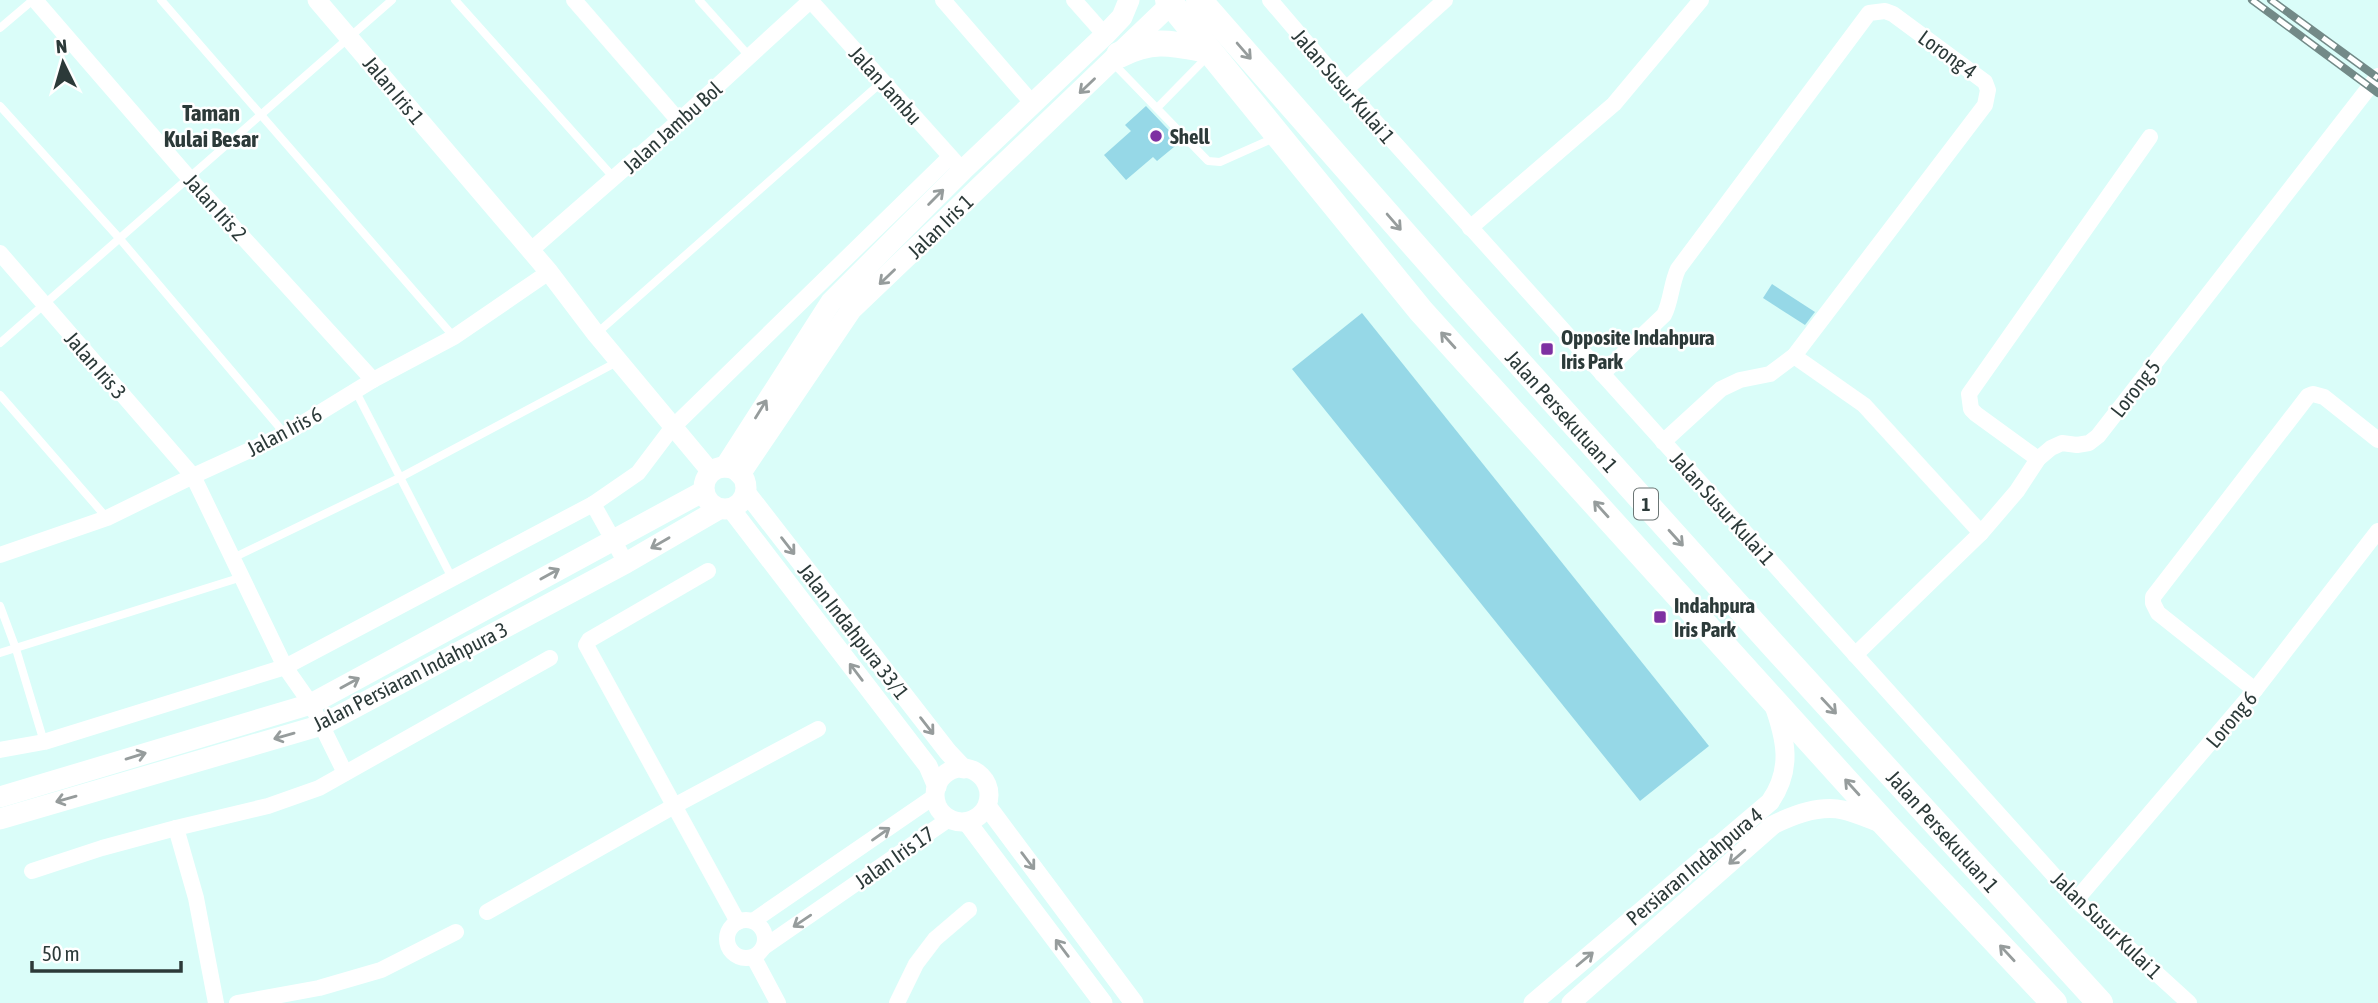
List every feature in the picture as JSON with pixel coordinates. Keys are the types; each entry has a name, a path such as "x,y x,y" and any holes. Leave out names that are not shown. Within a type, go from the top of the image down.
{"highway":[{"name":"Jalan Persekutuan 1","path":"1199,0 1478,318 2100,1003"},
{"name":"Jalan Persekutuan 1","path":"1170,1 1421,311 1886,825 2054,1003"},
{"path":"1112,51 1158,42 1209,52"}],"main road":[{"name":"Jalan Iris 1","path":"725,479 831,302 957,163 1033,104 1112,51 1129,0"},
{"name":"Jalan Iris 1","path":"725,479 851,310 1112,51 1170,1"},
{"path":"725,479 709,502 725,509"},
{"name":"Jalan Persiaran Indahpura 3","path":"0,797 311,704 725,479 740,502 322,725 0,819"}],"street":[{"name":"Jalan Iris 2","path":"34,0 189,178 373,380"},
{"name":"Jalan Iris 1","path":"317,0 531,250 672,428 725,479"},
{"path":"574,0 679,121"},
{"path":"943,0 1033,104"},
{"path":"1074,0 1112,51"},
{"name":"Jalan Susur Kulai 1","path":"1270,0 1470,228 2076,900 2189,1003"},
{"path":"1346,89 1445,0"},
{"path":"1470,228 1614,104 1701,0"},
{"name":"Jalan Jambu Bol","path":"531,250 679,121 810,1"},
{"name":"Jalan Jambu","path":"810,1 957,163"},
{"name":"Lorong 4","path":"1602,374 1664,314 1678,269 1863,18 1877,10 1885,10 1985,82 1988,97 1985,105 1794,356 1770,374 1740,380 1721,389 1663,442"},
{"name":"Lorong 5","path":"1855,655 1981,533 2017,491 2038,459 2062,443 2089,443 2098,436 2378,76"},
{"path":"2038,459 1976,415 1971,409 1969,394 2150,137"},
{"path":"0,750 44,742 285,667 593,504 638,473 672,428 957,163"},
{"name":"Jalan Iris 3","path":"0,253 193,476 285,667 311,704 345,773"},
{"name":"Jalan Iris 6","path":"2,551 107,518 285,434 355,390 454,337 549,272"},
{"path":"1794,356 1864,405 1981,533"},
{"path":"2255,690 2158,613 2153,597 2308,396 2313,394 2324,397 2378,440"},
{"name":"Jalan Indahpura 33/1","path":"725,479 964,769"},
{"path":"593,504 626,563"},
{"name":"Jalan Indahpura 33/1","path":"725,509 928,766 936,792"},
{"name":"Lorong 6","path":"2076,900 2255,690 2378,531"},
{"path":"708,571 589,640 586,645 674,807 746,921"},
{"path":"32,871 102,848 268,806 319,788 550,658"},
{"name":"Persiaran Indahpura 4","path":"1533,1003 1770,802 1780,788 1785,771 1784,742 1770,696"},
{"path":"487,912 818,729"},
{"path":"958,820 983,813 989,798 985,781 980,775 964,769 948,773 941,779 936,792 942,813 958,820 1103,1003"},
{"name":"Jalan Iris 17","path":"746,921 826,872 936,792"},
{"path":"987,806 1134,1003"},
{"name":"Persiaran Indahpura 4","path":"1571,1003 1773,825 1799,814 1828,809 1841,810 1886,825"},
{"name":"Jalan Iris 17","path":"759,952 839,896 958,820"},
{"path":"177,828 195,898 216,1003"},
{"path":"897,1003 916,964 935,939 969,910"},
{"path":"759,952 738,957 729,948 727,936 733,925 746,921 759,924 766,934 759,952 778,1003"},
{"path":"237,1003 319,988 381,970 456,932"}],"lane":[{"path":"0,28 34,0"},
{"path":"161,0 454,337"},
{"path":"0,343 391,0"},
{"path":"455,0 614,178"},
{"path":"699,0 750,57"},
{"path":"1112,51 1157,108 1208,161 1220,162 1280,135"},
{"path":"1157,108 1209,52"},
{"path":"596,334 883,81"},
{"path":"0,106 120,239 285,434"},
{"path":"233,558 401,477 619,362"},
{"path":"355,390 452,578"},
{"path":"0,395 107,518"},
{"path":"0,653 242,577"},
{"path":"0,606 44,742"}],"building":[{"path":"1146,106 1180,142 1157,161 1153,157 1126,180 1104,155 1131,131 1125,125"},
{"path":"1772,284 1815,312 1805,325 1763,298"},
{"path":"1362,313 1709,746 1640,801 1292,369"}],"railway":[{"path":"2252,0 2378,93"},
{"path":"2271,0 2378,78"}],"place":[{"name":"Shell","path":"1156,136"},
{"name":"Opposite Indahpura Iris Park","path":"1547,349"},
{"name":"Indahpura Iris Park","path":"1660,617"}],"district":[{"name":"Taman Kulai Besar","path":"211,126"}]}
